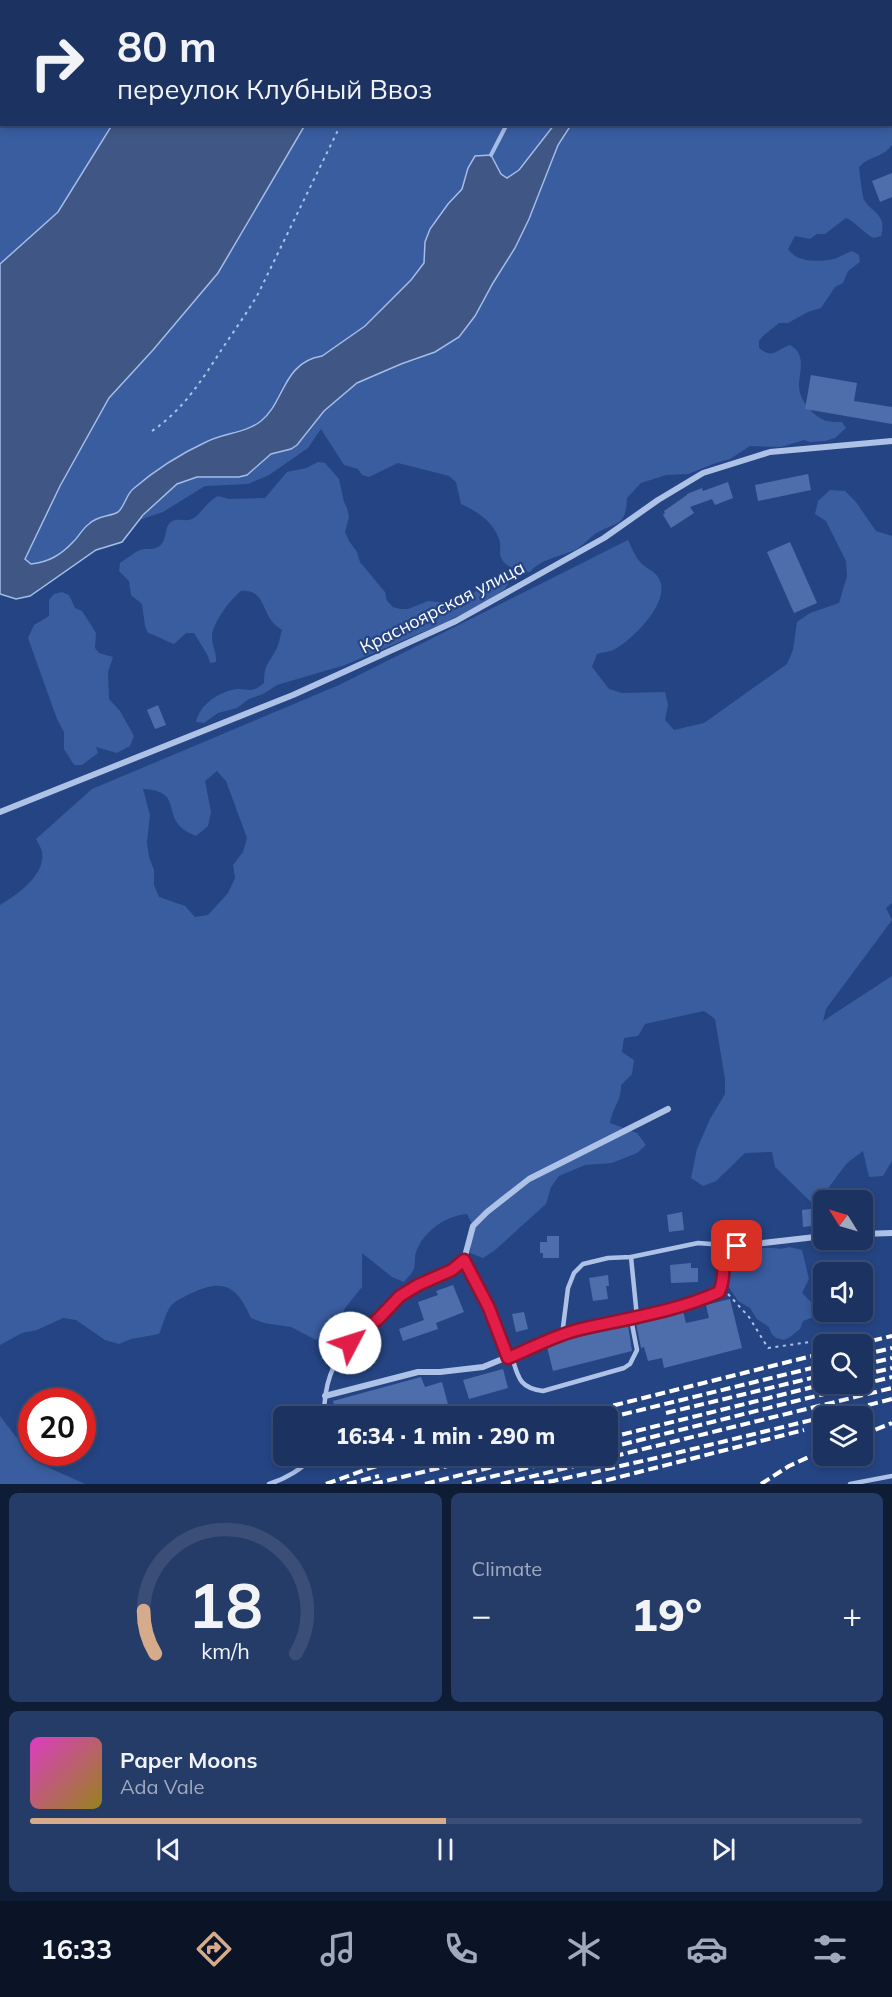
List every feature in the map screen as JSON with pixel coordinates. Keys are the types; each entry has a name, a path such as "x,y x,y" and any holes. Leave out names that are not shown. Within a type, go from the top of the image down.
{"street":[{"name":"Красноярская улица","path":"0,812 293,695 456,621 604,538 658,500 703,473 770,452 892,441"},
{"path":"510,1358 489,1308 464,1260 473,1226 487,1212 530,1179 668,1109"},
{"path":"873,1234 892,1233"},
{"path":"325,1396 418,1372 483,1367 510,1358 561,1335 696,1301 719,1292 723,1285 724,1260 730,1250 737,1246 813,1237"}],"lane":[{"path":"561,1335 568,1288 574,1273 583,1264 698,1243 737,1246"},
{"path":"510,1358 525,1387 543,1391 624,1368 634,1359 637,1350 630,1257"},
{"path":"324,1406 333,1364 350,1343 400,1296 452,1270 464,1260"},
{"path":"269,1484 303,1466"},
{"path":"851,1484 892,1476"}],"path":[{"path":"152,431 169,419 201,382 244,317 258,294 340,126"},
{"path":"719,1292 730,1294 749,1317 768,1348 810,1342"}],"shaded area":[{"path":"0,126 111,126 58,212 0,264"},
{"path":"111,126 304,126 218,273 109,398 60,486 25,559 31,564 54,557 69,546 93,521 118,512 133,489 177,457 213,439 248,428 261,421 269,413 299,366 322,356 365,326 411,280 424,263 425,242 430,229 462,189 468,168 475,156 491,155 501,174 507,178 519,170 553,126 570,126 558,145 515,248 475,316 459,337 435,352 357,383 324,411 297,445 291,449 271,454 247,475 197,477 177,484 143,515 122,542 96,550 30,596 16,599 0,594 0,264 58,212"},
{"path":"304,126 553,126 519,170 507,178 501,174 491,155 475,156 468,168 463,189 448,205 425,242 424,263 411,280 365,326 321,356 314,357 284,384 269,413 258,424 207,441 180,455 131,490 115,514 101,516 88,524 74,542 52,560 31,564 24,559 60,486 109,398 218,273"},
{"path":"570,126 892,126 892,145 884,153 867,160 859,167 864,200 881,219 881,236 874,238 846,218 825,234 817,234 810,239 795,236 788,249 797,257 815,261 828,260 852,251 859,255 860,262 848,271 843,283 835,287 821,308 788,323 779,323 759,341 759,348 768,353 790,345 795,349 800,357 801,367 799,390 807,407 822,419 842,422 846,428 835,438 825,441 804,440 781,447 750,446 730,459 688,474 666,475 641,483 627,498 622,519 595,534 577,549 546,561 530,572 516,569 504,562 500,553 500,541 493,527 478,513 461,504 456,482 449,476 398,463 369,477 362,475 358,469 344,465 321,429 308,448 269,475 248,484 205,486 163,512 139,520 177,484 196,477 239,477 256,468 271,454 291,449 306,435 324,411 357,383 416,360 475,316 529,219 558,145"},
{"path":"318,462 325,463 339,479 349,517 345,532 360,562 385,592 387,601 393,607 408,609 428,601 458,604 496,577 504,577 508,584 504,590 485,602 449,621 345,665 277,685 249,699 237,708 218,713 204,723 196,722 205,705 220,694 237,689 255,689 264,683 266,668 277,648 282,630 272,621 258,596 248,591 241,591 227,606 215,625 212,637 216,662 210,663 194,633 186,633 174,644 148,633 142,604 131,595 129,581 119,571 120,563 140,550 161,545 171,522 194,518 218,496 229,499 265,498 287,472 306,468"},
{"path":"830,490 845,491 856,502 876,531 892,536 892,903 886,908 892,920 826,1009 823,1021 892,976 892,1161 883,1176 869,1177 863,1151 847,1163 827,1190 813,1190 812,1203 775,1167 772,1152 745,1153 716,1181 703,1186 691,1178 697,1149 710,1119 725,1094 725,1079 715,1019 704,1011 645,1024 638,1036 624,1038 622,1052 634,1060 632,1074 621,1085 620,1096 610,1123 637,1133 646,1145 637,1153 612,1163 585,1165 559,1176 551,1187 546,1204 494,1251 483,1258 470,1253 473,1226 467,1214 443,1221 424,1237 415,1254 413,1271 404,1282 392,1277 362,1253 362,1287 345,1308 340,1323 330,1333 316,1340 291,1327 264,1323 251,1318 241,1299 235,1293 229,1288 214,1286 194,1292 172,1305 159,1334 131,1339 119,1344 105,1340 76,1320 63,1318 37,1330 22,1333 0,1345 0,905 22,890 40,869 42,852 36,839 92,789 339,685 628,540 640,562 658,577 661,593 653,612 639,630 615,649 597,654 592,667 609,689 622,693 665,692 668,705 665,720 674,730 704,723 787,664 793,650 797,622 810,613 839,603 847,576 846,561 826,521 815,514 818,501","holes":["217,771 226,781 247,838 243,852 233,865 235,878 228,893 208,915 195,917 185,906 159,897 154,885 154,870 147,842 150,815 143,789 155,791 168,798 177,822 184,830 196,836 208,826 211,812 205,781"]},
{"path":"62,592 69,595 75,608 82,611 96,633 95,648 99,653 113,657 108,672 109,699 120,711 134,736 130,746 117,753 96,747 98,753 82,765 74,765 64,749 64,732 57,719 28,638 34,625 49,616 49,600 54,594"},
{"path":"789,1247 802,1250 809,1279 802,1293 813,1304 813,1317 803,1321 800,1329 784,1340 776,1338 769,1327 757,1319 750,1308 738,1301 726,1283 735,1256 755,1249"},
{"path":"0,1416 18,1438 18,1466 45,1466 85,1484 0,1484"}],"building":[{"path":"892,173 892,197 880,202 872,181"},
{"path":"811,375 857,383 854,401 892,407 892,424 805,409"},
{"path":"808,474 811,490 758,501 755,485"},
{"path":"728,482 733,498 715,505 712,499 690,507 694,513 671,528 663,515 664,511 687,494"},
{"path":"790,542 817,603 794,613 767,552"},
{"path":"158,705 166,725 155,729 147,710"},
{"path":"813,1209 813,1226 803,1227 802,1210"},
{"path":"682,1212 684,1230 669,1232 667,1215"},
{"path":"547,1236 559,1236 559,1258 543,1258 543,1253 540,1253 540,1242 547,1242"},
{"path":"691,1263 691,1268 698,1268 698,1282 671,1283 670,1265"},
{"path":"608,1275 609,1286 606,1286 608,1299 593,1301 589,1278"},
{"path":"453,1285 464,1312 436,1323 438,1329 403,1341 399,1329 424,1320 418,1302 438,1295 436,1291"},
{"path":"730,1299 742,1348 664,1368 662,1358 648,1361 644,1347 641,1348 636,1323 683,1311 686,1323 709,1318 706,1305"},
{"path":"524,1312 528,1329 516,1332 512,1314"},
{"path":"628,1325 632,1351 553,1371 547,1347 562,1341"},
{"path":"363,1340 372,1352 358,1362 349,1351"},
{"path":"503,1369 508,1388 469,1399 463,1380"},
{"path":"421,1377 425,1387 442,1382 448,1406 334,1406 333,1401"}],"waterway":[{"path":"491,155 506,126"}],"railway":[{"path":"873,1340 892,1336"},
{"path":"873,1352 892,1348"},
{"path":"611,1406 813,1356"},
{"path":"873,1362 892,1358"},
{"path":"618,1416 813,1368"},
{"path":"873,1372 892,1368"},
{"path":"618,1446 892,1377"},
{"path":"666,1413 813,1378"},
{"path":"618,1436 813,1387"},
{"path":"501,1484 892,1388"},
{"path":"865,1406 892,1399"},
{"path":"534,1483 553,1481 656,1458 813,1420"},
{"path":"873,1431 892,1423"},
{"path":"592,1484 804,1430"},
{"path":"761,1484 789,1466 813,1455"},
{"path":"326,1484 377,1466"},
{"path":"373,1484 447,1466"},
{"path":"425,1484 496,1466"},
{"path":"462,1484 535,1466"},
{"path":"347,1484 379,1476"}],"route":[{"path":"350,1343 400,1296 452,1270 464,1260 489,1308 508,1358 561,1335 631,1319 696,1301 719,1292 723,1285 724,1260 730,1250 737,1246"}]}
